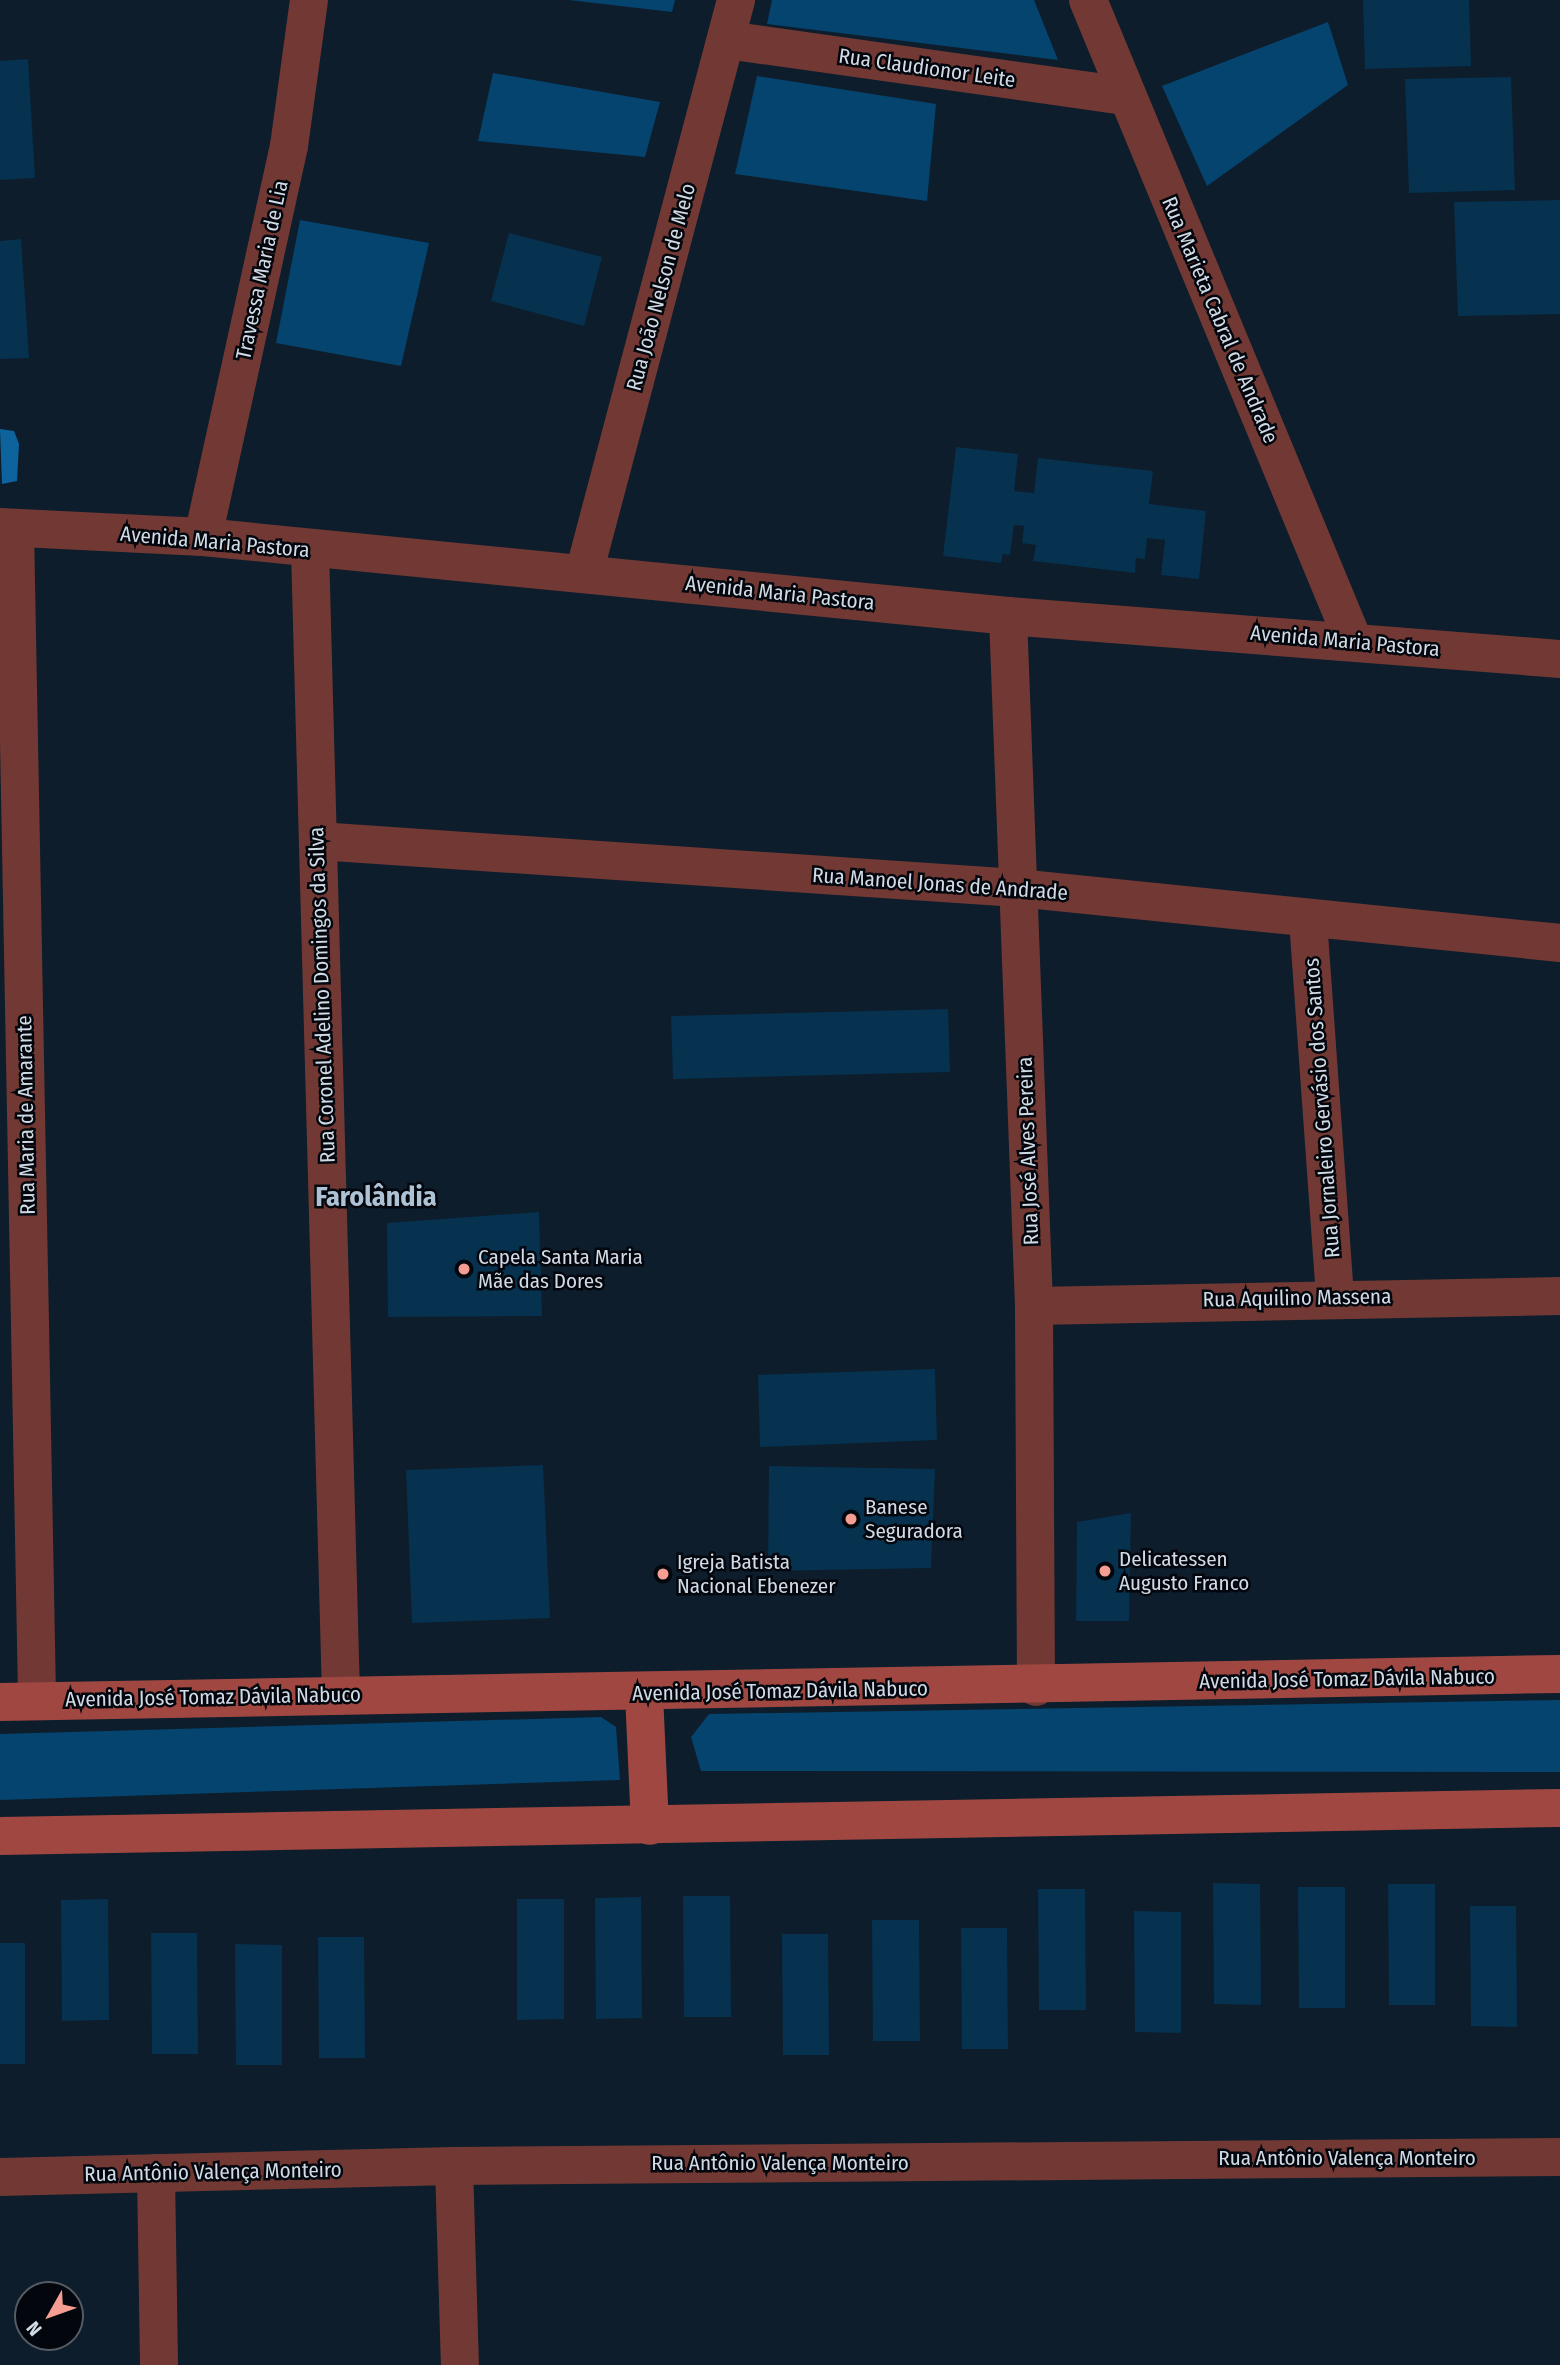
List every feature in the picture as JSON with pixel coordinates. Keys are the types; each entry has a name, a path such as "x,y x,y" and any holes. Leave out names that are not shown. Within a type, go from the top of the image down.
{"main road":[{"name":"Avenida José Tomaz Dávila Nabuco","path":"18,1702 341,1693 643,1693 1036,1687 1560,1674"},
{"path":"643,1693 650,1826"},
{"path":"0,1836 1560,1808"}],"street":[{"name":"Travessa Maria de Lia","path":"203,537 289,146 309,0"},
{"name":"Rua João Nelson de Melo","path":"584,573 736,0"},
{"name":"Rua Marieta Cabral de Andrade","path":"1087,0 1353,640"},
{"name":"Rua Claudionor Leite","path":"727,40 1126,96"},
{"name":"Avenida Maria Pastora","path":"7,528 203,537 310,550 584,573 1008,615 1353,640 1560,659"},
{"name":"Rua Maria de Amarante","path":"7,528 18,1702"},
{"name":"Rua Coronel Adelino Domingos da Silva","path":"310,550 341,1693"},
{"name":"Rua José Alves Pereira","path":"1008,615 1034,1306 1036,1687"},
{"name":"Rua Manoel Jonas de Andrade","path":"318,841 1017,888 1308,920 1560,943"},
{"name":"Rua Jornaleiro Gervásio dos Santos","path":"1308,920 1335,1296"},
{"name":"Rua Aquilino Massena","path":"1034,1306 1335,1296 1560,1296"},
{"name":"Rua Antônio Valença Monteiro","path":"0,2178 454,2166 1560,2157"},
{"path":"454,2166 460,2365"},
{"path":"156,2173 159,2365"}],"shaded area":[{"path":"569,0 675,0 672,12"},
{"path":"772,0 1034,0 1058,60 767,24"},
{"path":"1328,22 1348,85 1207,186 1162,86"},
{"path":"493,73 660,102 645,157 478,141"},
{"path":"757,76 936,104 927,201 735,174"},
{"path":"300,220 429,243 401,366 276,343"},
{"path":"0,429 14,431 19,444 17,481 2,484"},
{"path":"1560,1700 1560,1772 701,1771 691,1737 709,1714"},
{"path":"601,1717 616,1727 620,1780 0,1800 0,1734"}],"building":[{"path":"1363,0 1469,0 1471,66 1365,69"},
{"path":"28,59 35,178 0,180 0,61"},
{"path":"1511,77 1515,190 1409,193 1405,79"},
{"path":"1560,200 1560,314 1458,316 1454,202"},
{"path":"509,233 602,257 584,326 491,301"},
{"path":"21,239 29,358 0,359 0,241"},
{"path":"956,447 1018,454 1014,491 1034,493 1038,458 1153,471 1149,504 1206,511 1199,579 1161,575 1165,540 1147,538 1145,559 1136,558 1135,573 1033,561 1036,545 1022,543 1024,526 1014,525 1010,555 1003,554 1001,563 943,556"},
{"path":"948,1009 950,1072 673,1079 671,1016"},
{"name":"Capela Santa Maria Mãe das Dores","path":"539,1212 542,1316 388,1317 387,1223"},
{"path":"935,1369 937,1440 760,1447 758,1375"},
{"path":"543,1465 550,1618 412,1623 406,1470"},
{"name":"Banese Seguradora","path":"769,1466 935,1469 931,1568 768,1571"},
{"path":"1131,1513 1129,1621 1076,1621 1077,1522"},
{"path":"1213,1883 1260,1884 1261,2005 1214,2004"},
{"path":"1388,1884 1435,1884 1435,2005 1389,2005"},
{"path":"1298,1887 1345,1887 1345,2008 1299,2008"},
{"path":"1038,1889 1085,1889 1086,2010 1039,2010"},
{"path":"683,1896 730,1896 731,2017 684,2017"},
{"path":"641,1897 642,2018 596,2019 595,1898"},
{"path":"108,1899 109,2020 62,2021 61,1900"},
{"path":"517,1899 564,1899 564,2019 517,2020"},
{"path":"1470,1906 1516,1906 1517,2027 1471,2026"},
{"path":"1134,1911 1181,1912 1181,2033 1135,2032"},
{"path":"872,1920 919,1920 920,2041 873,2041"},
{"path":"961,1928 1007,1928 1008,2049 962,2049"},
{"path":"151,1933 197,1933 198,2054 152,2054"},
{"path":"782,1934 828,1934 829,2055 783,2055"},
{"path":"318,1937 364,1937 365,2058 319,2058"},
{"path":"0,1943 25,1943 25,2064 0,2064"},
{"path":"235,1944 282,1945 282,2065 236,2065"}],"place":[{"name":"Capela Santa Maria Mãe das Dores","path":"464,1269"},
{"name":"Banese Seguradora","path":"851,1519"},
{"name":"Delicatessen Augusto Franco","path":"1105,1571"},
{"name":"Igreja Batista Nacional Ebenezer","path":"663,1574"}],"district":[{"name":"Farolândia","path":"376,1197"}]}
